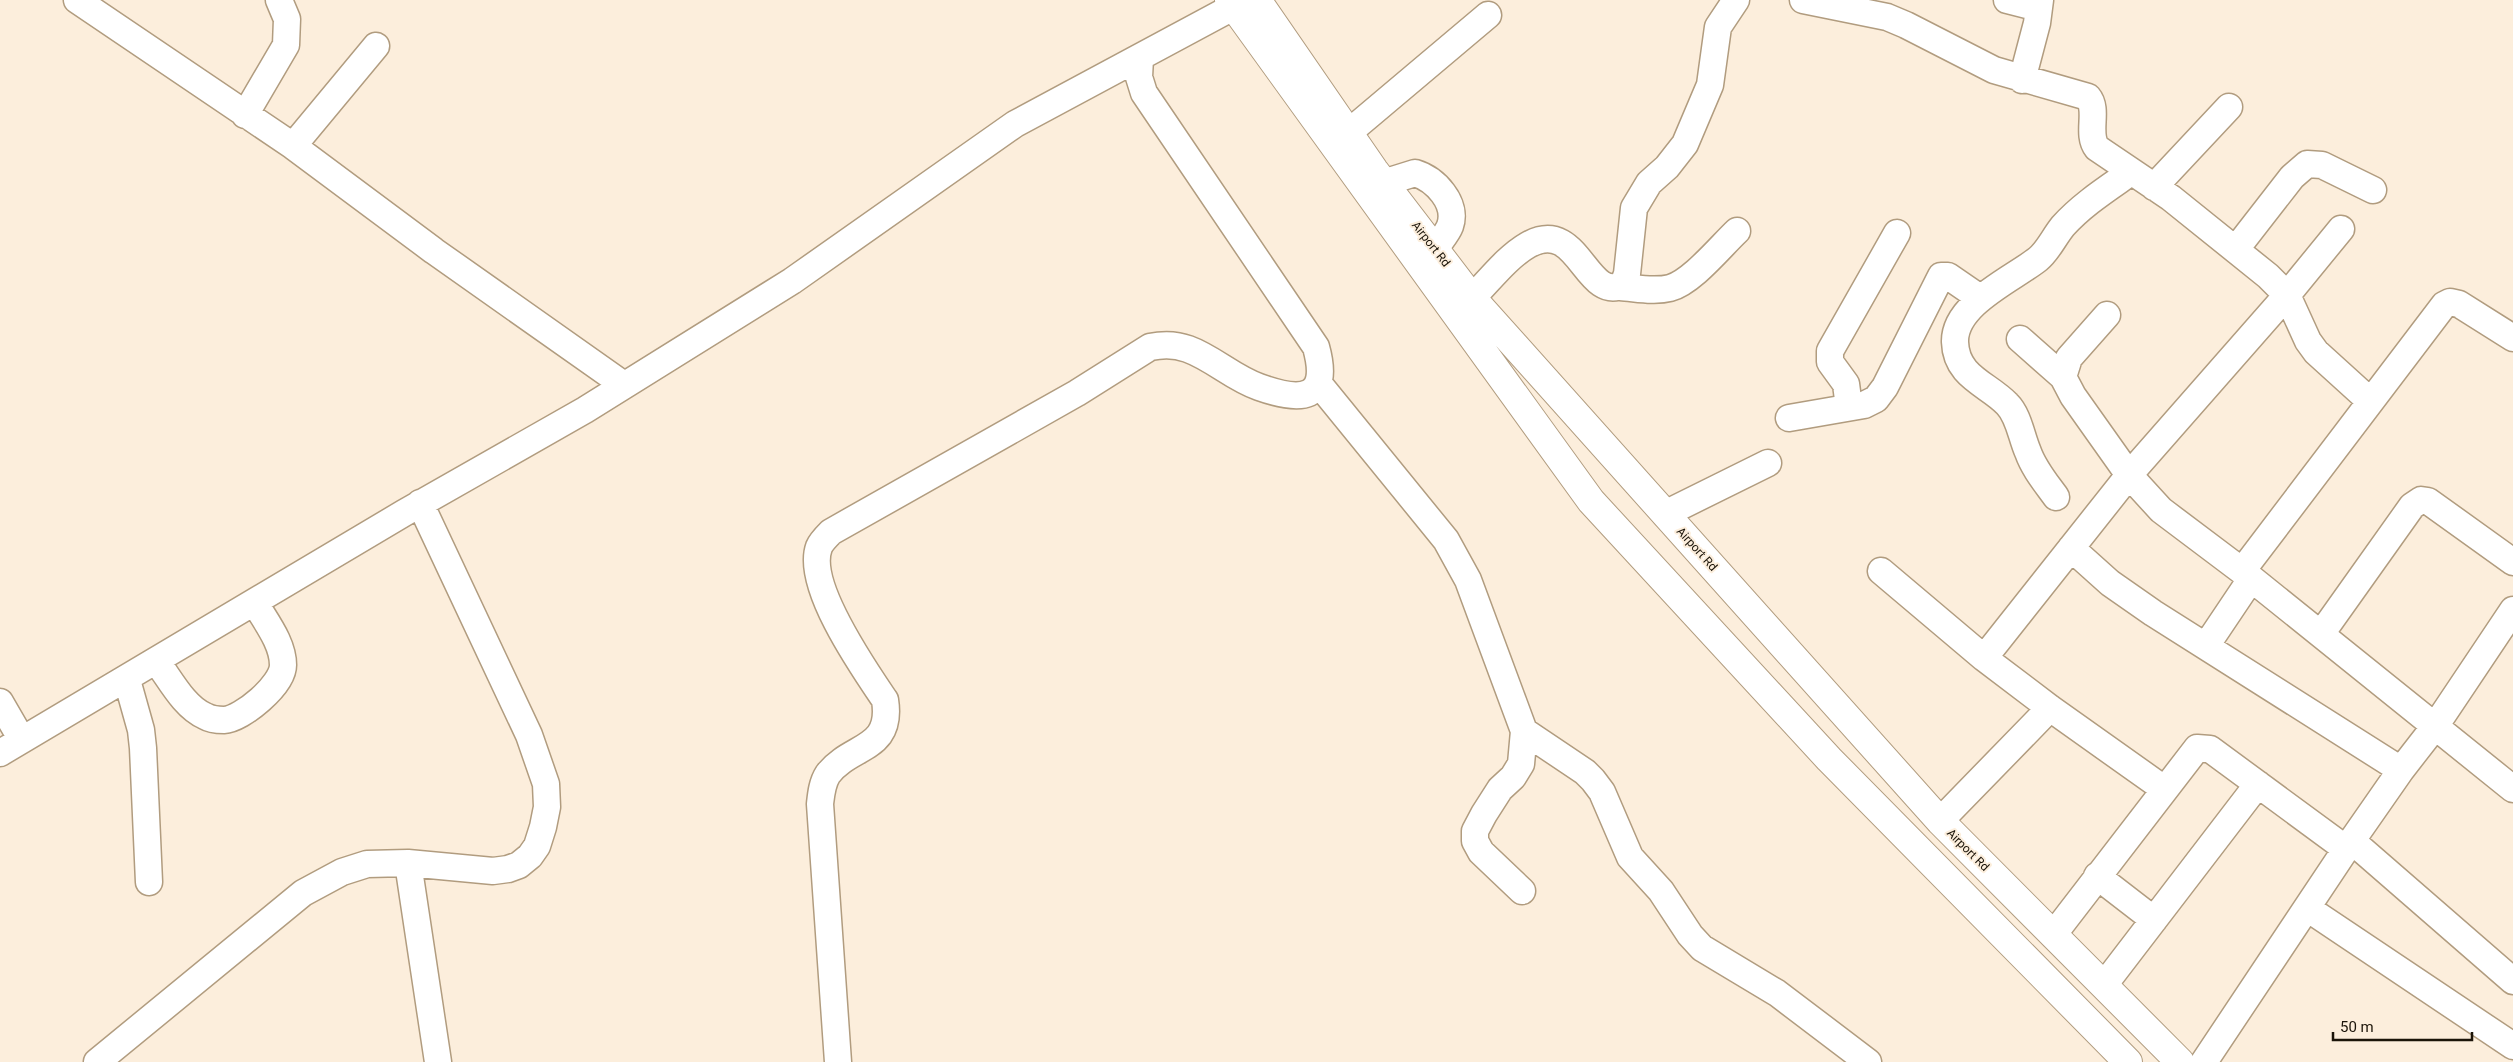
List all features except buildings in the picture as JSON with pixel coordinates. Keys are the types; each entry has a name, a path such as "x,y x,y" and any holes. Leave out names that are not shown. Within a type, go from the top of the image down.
{"main road":[{"name":"Airport Rd","path":"1240,2 1348,133 1383,183 1472,298 1940,821 2180,1062"},
{"path":"1240,2 1592,501 1829,759 2128,1062"}],"street":[{"path":"77,0 293,146 434,250 624,385"},
{"path":"245,115 286,45 287,19 279,0"},
{"path":"1620,287 1628,274 1631,220 1634,208 1649,183 1667,167 1685,144 1710,85 1718,27 1736,0"},
{"path":"1803,0 1876,7 1983,66 2022,80 2090,98 2094,145 2100,152 2154,187 2236,249 2287,295 2308,341 2316,352 2370,401"},
{"path":"2007,0 2039,4 2022,80"},
{"path":"0,702 11,747 127,680 420,503 585,410 792,281 1015,124 1140,58 1240,2"},
{"path":"1348,133 1488,15"},
{"path":"293,146 376,46"},
{"path":"1140,58 1139,77 1144,93 1316,347 1319,360 1319,384 1446,540 1468,580 1524,730 1521,764 1513,776 1500,789 1475,831 1475,841 1481,852 1522,890"},
{"path":"2154,187 2228,106"},
{"path":"2236,249 2292,177 2307,164 2322,165 2373,190"},
{"path":"2056,497 2032,461 2016,417 2008,404 1976,382 1958,356 1955,336 1969,311 1980,298 2039,258 2079,210 2131,172"},
{"path":"1383,183 1414,173 1428,178 1443,195 1451,209 1450,227 1435,249"},
{"path":"1984,658 2129,475 2287,295 2342,229"},
{"path":"1472,298 1528,245 1550,239 1568,246 1602,286 1659,290 1683,282 1737,231"},
{"path":"1849,407 1846,384 1830,362 1830,351 1897,232"},
{"path":"1789,418 1870,402 1881,394 1941,276 1948,276 1980,298"},
{"path":"2206,646 2246,575 2370,401 2446,303 2459,304 2513,338"},
{"path":"2063,377 2069,358 2107,315"},
{"path":"2020,339 2063,377 2073,396 2129,475 2161,510 2436,725 2513,789"},
{"path":"838,1062 820,804 827,776 836,766 876,740 884,728 887,713 885,700 823,595 818,571 819,547 831,532 1078,392 1150,347 1163,344 1187,348 1258,387 1283,393 1305,395 1312,392 1319,384"},
{"path":"1665,514 1768,463"},
{"path":"2321,634 2412,506 2421,500 2428,501 2513,562"},
{"path":"97,1062 303,893 342,872 367,864 408,863 493,871 519,865 537,846 546,807 546,784 529,735 420,503"},
{"path":"2071,548 2110,583 2401,770"},
{"path":"1881,571 1984,658 2050,708 2164,789"},
{"path":"157,662 189,705 204,716 225,720 236,716 272,689 280,679 283,668 282,653 278,642 255,603"},
{"path":"2204,1062 2349,845 2401,770 2436,725 2513,610"},
{"path":"127,680 141,730 143,748 149,882"},
{"path":"1940,821 2050,708"},
{"path":"1524,730 1594,780 1602,792 1630,857 1661,891 1690,935 1702,948 1777,992 1868,1062"},
{"path":"2053,934 2192,753 2201,747 2210,749 2258,784 2349,845 2513,981"},
{"path":"2104,985 2258,784"},
{"path":"408,863 438,1062"},
{"path":"2097,876 2154,920"},
{"path":"2307,908 2513,1046"}]}
